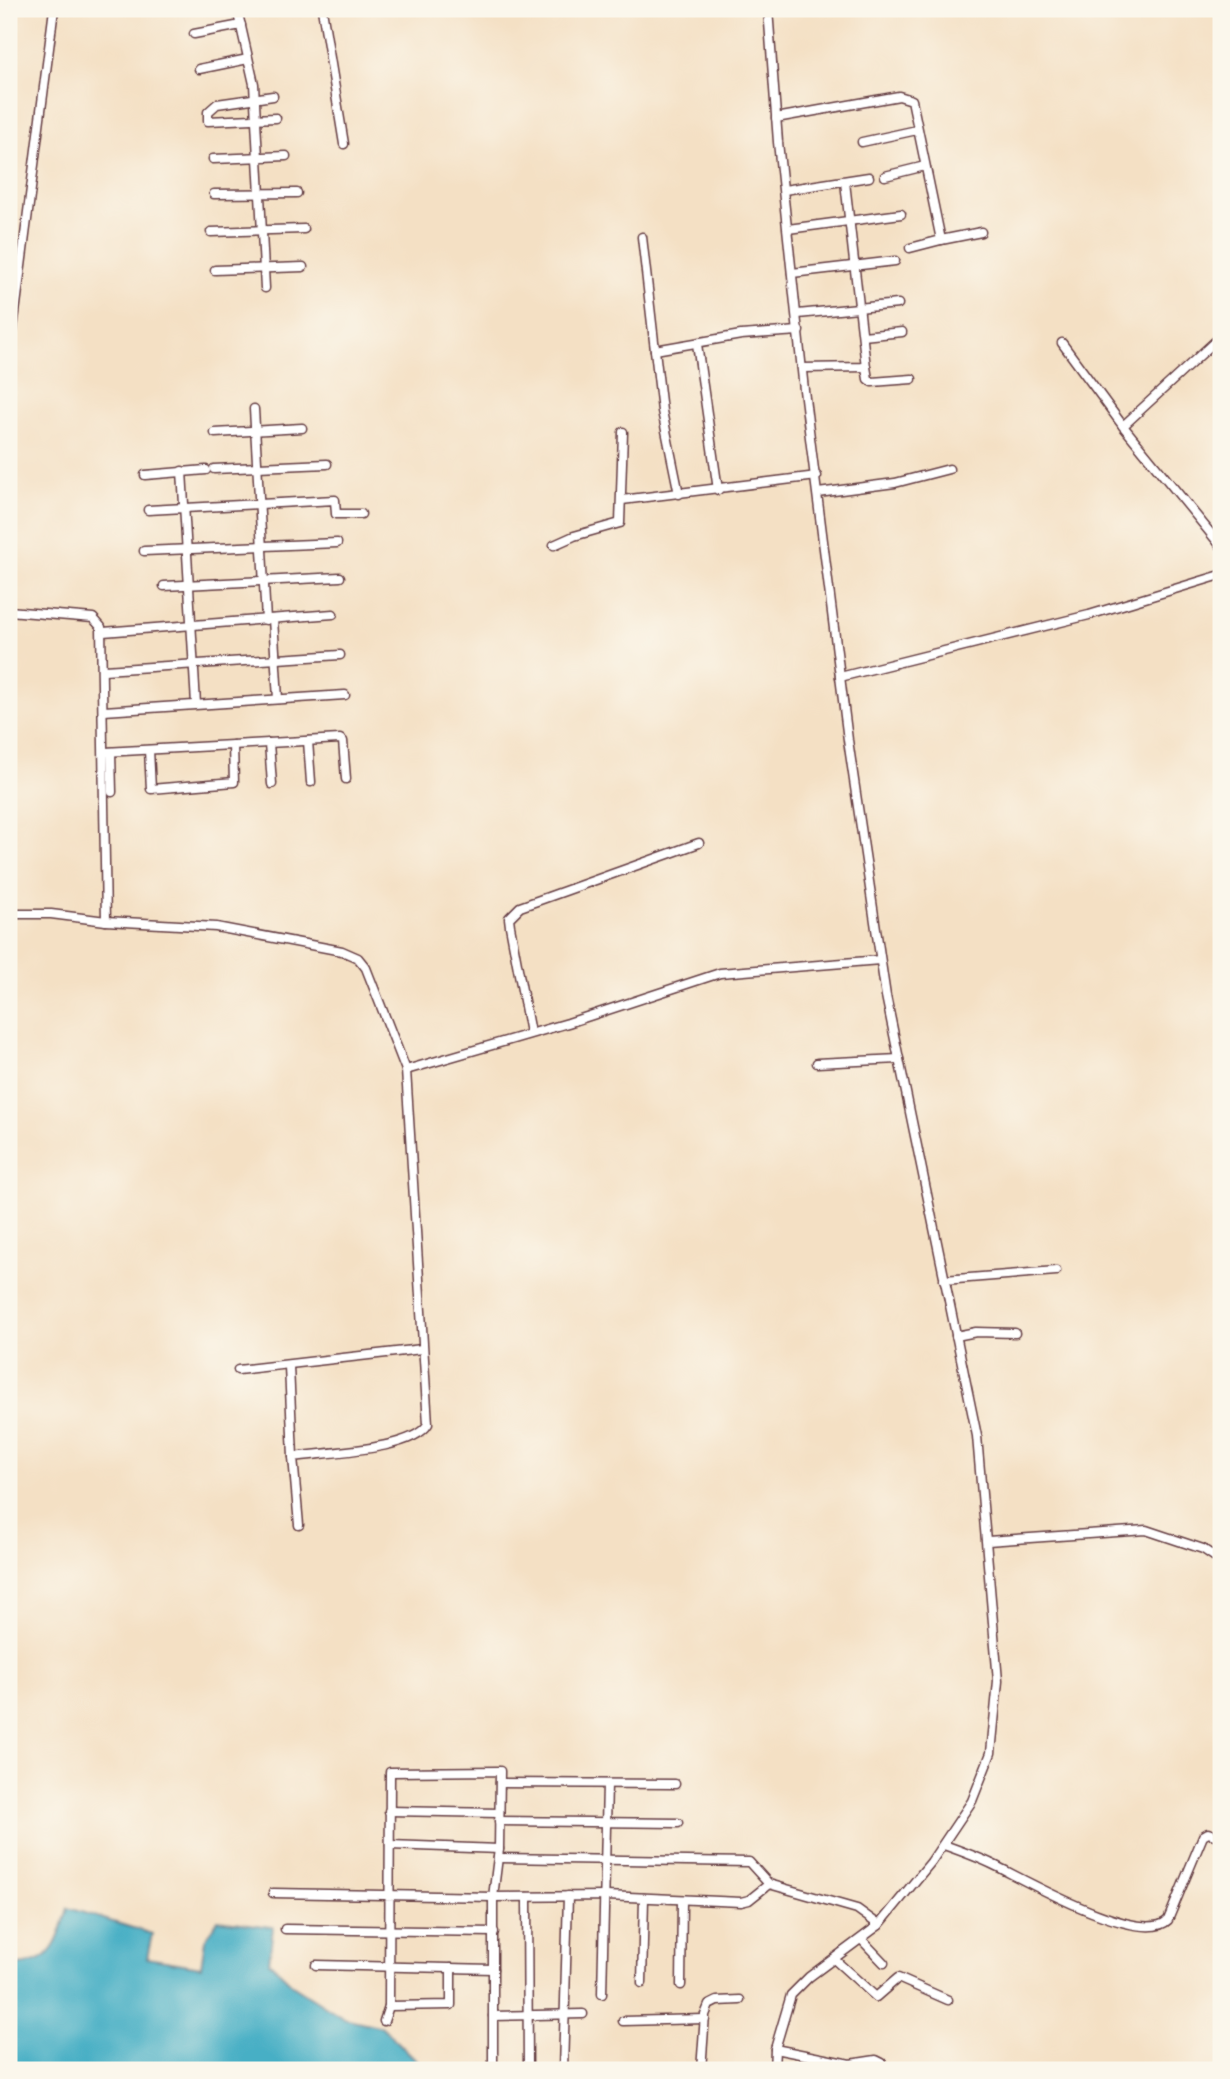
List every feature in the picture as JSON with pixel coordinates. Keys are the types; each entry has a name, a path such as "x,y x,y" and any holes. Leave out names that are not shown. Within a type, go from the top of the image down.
{"street":[{"path":"9,360 54,9"},
{"path":"237,9 254,99 253,120 265,288"},
{"path":"322,9 344,144"},
{"path":"768,9 776,118 802,368 840,677 880,960 977,1436 998,1681 991,1753 979,1788 944,1844 879,1925 809,1977 791,1996 775,2049 774,2070"},
{"path":"194,34 241,25"},
{"path":"199,69 248,60"},
{"path":"273,96 217,104 208,112 208,121 276,118"},
{"path":"776,118 904,96 912,100 941,240"},
{"path":"862,142 918,130"},
{"path":"212,159 286,156"},
{"path":"884,176 925,166"},
{"path":"784,190 869,177"},
{"path":"845,182 868,380 912,379"},
{"path":"214,194 297,193"},
{"path":"788,229 901,214"},
{"path":"211,232 304,229"},
{"path":"909,247 981,232"},
{"path":"642,237 662,411 679,494"},
{"path":"792,273 895,261"},
{"path":"215,270 303,267"},
{"path":"798,314 898,304"},
{"path":"655,350 741,335 799,331"},
{"path":"863,336 902,332"},
{"path":"1123,426 1221,336"},
{"path":"1062,343 1123,426 1221,546"},
{"path":"697,344 718,490"},
{"path":"802,368 866,367"},
{"path":"254,409 264,580 276,659 278,699"},
{"path":"215,433 302,428"},
{"path":"554,545 582,533 618,526 623,516 623,432"},
{"path":"145,475 327,464"},
{"path":"818,493 895,483 949,470"},
{"path":"182,471 195,704"},
{"path":"622,500 817,476"},
{"path":"148,510 335,500 336,514 361,514"},
{"path":"144,551 337,543"},
{"path":"840,677 1088,615 1221,575"},
{"path":"164,586 340,577"},
{"path":"9,611 93,618 103,632 104,710 112,792"},
{"path":"103,632 333,614"},
{"path":"104,670 340,655"},
{"path":"104,710 345,695"},
{"path":"308,741 311,782"},
{"path":"108,752 344,741 346,779"},
{"path":"269,743 272,784"},
{"path":"149,750 151,789 216,786 234,782 233,745"},
{"path":"106,921 108,752"},
{"path":"530,1033 510,926 512,914 520,907 699,842"},
{"path":"9,914 51,914 106,921 216,927 321,945 358,958 373,983 406,1070 428,1424 421,1434 386,1444 293,1457"},
{"path":"406,1070 720,973 880,960"},
{"path":"817,1063 899,1059"},
{"path":"944,1280 1056,1271"},
{"path":"956,1336 976,1332 1015,1332"},
{"path":"238,1370 422,1349"},
{"path":"289,1366 299,1525"},
{"path":"988,1541 1146,1530 1203,1549 1221,1561"},
{"path":"384,2021 389,2006 390,1772 500,1771 494,1897 493,2066"},
{"path":"500,1783 675,1784"},
{"path":"602,1994 607,1784"},
{"path":"389,1811 678,1823"},
{"path":"944,1844 1087,1911 1129,1924 1156,1926 1168,1920 1203,1836 1208,1833 1221,1837"},
{"path":"390,1845 498,1854 749,1862 769,1884 857,1909 879,1925"},
{"path":"273,1893 606,1896 746,1901 769,1884"},
{"path":"563,2070 568,1896"},
{"path":"527,1897 528,2070"},
{"path":"642,1983 644,1898"},
{"path":"681,1985 682,1900"},
{"path":"285,1929 494,1932"},
{"path":"862,1940 884,1963"},
{"path":"835,1960 876,1997 898,1978 948,2000"},
{"path":"316,1965 494,1969"},
{"path":"389,2006 451,2005 451,1968"},
{"path":"701,2070 705,2019 713,2003 740,2000"},
{"path":"493,2016 583,2014"},
{"path":"622,2021 705,2019"},
{"path":"775,2049 850,2064 876,2060 882,2063 884,2070"}],"water":[{"path":"68,1908 152,1934 147,1958 201,1967 205,1940 218,1920 273,1927 269,1962 294,1986 344,2018 382,2027 427,2070 9,2070 9,1985 18,1965 40,1959 54,1947"}]}
